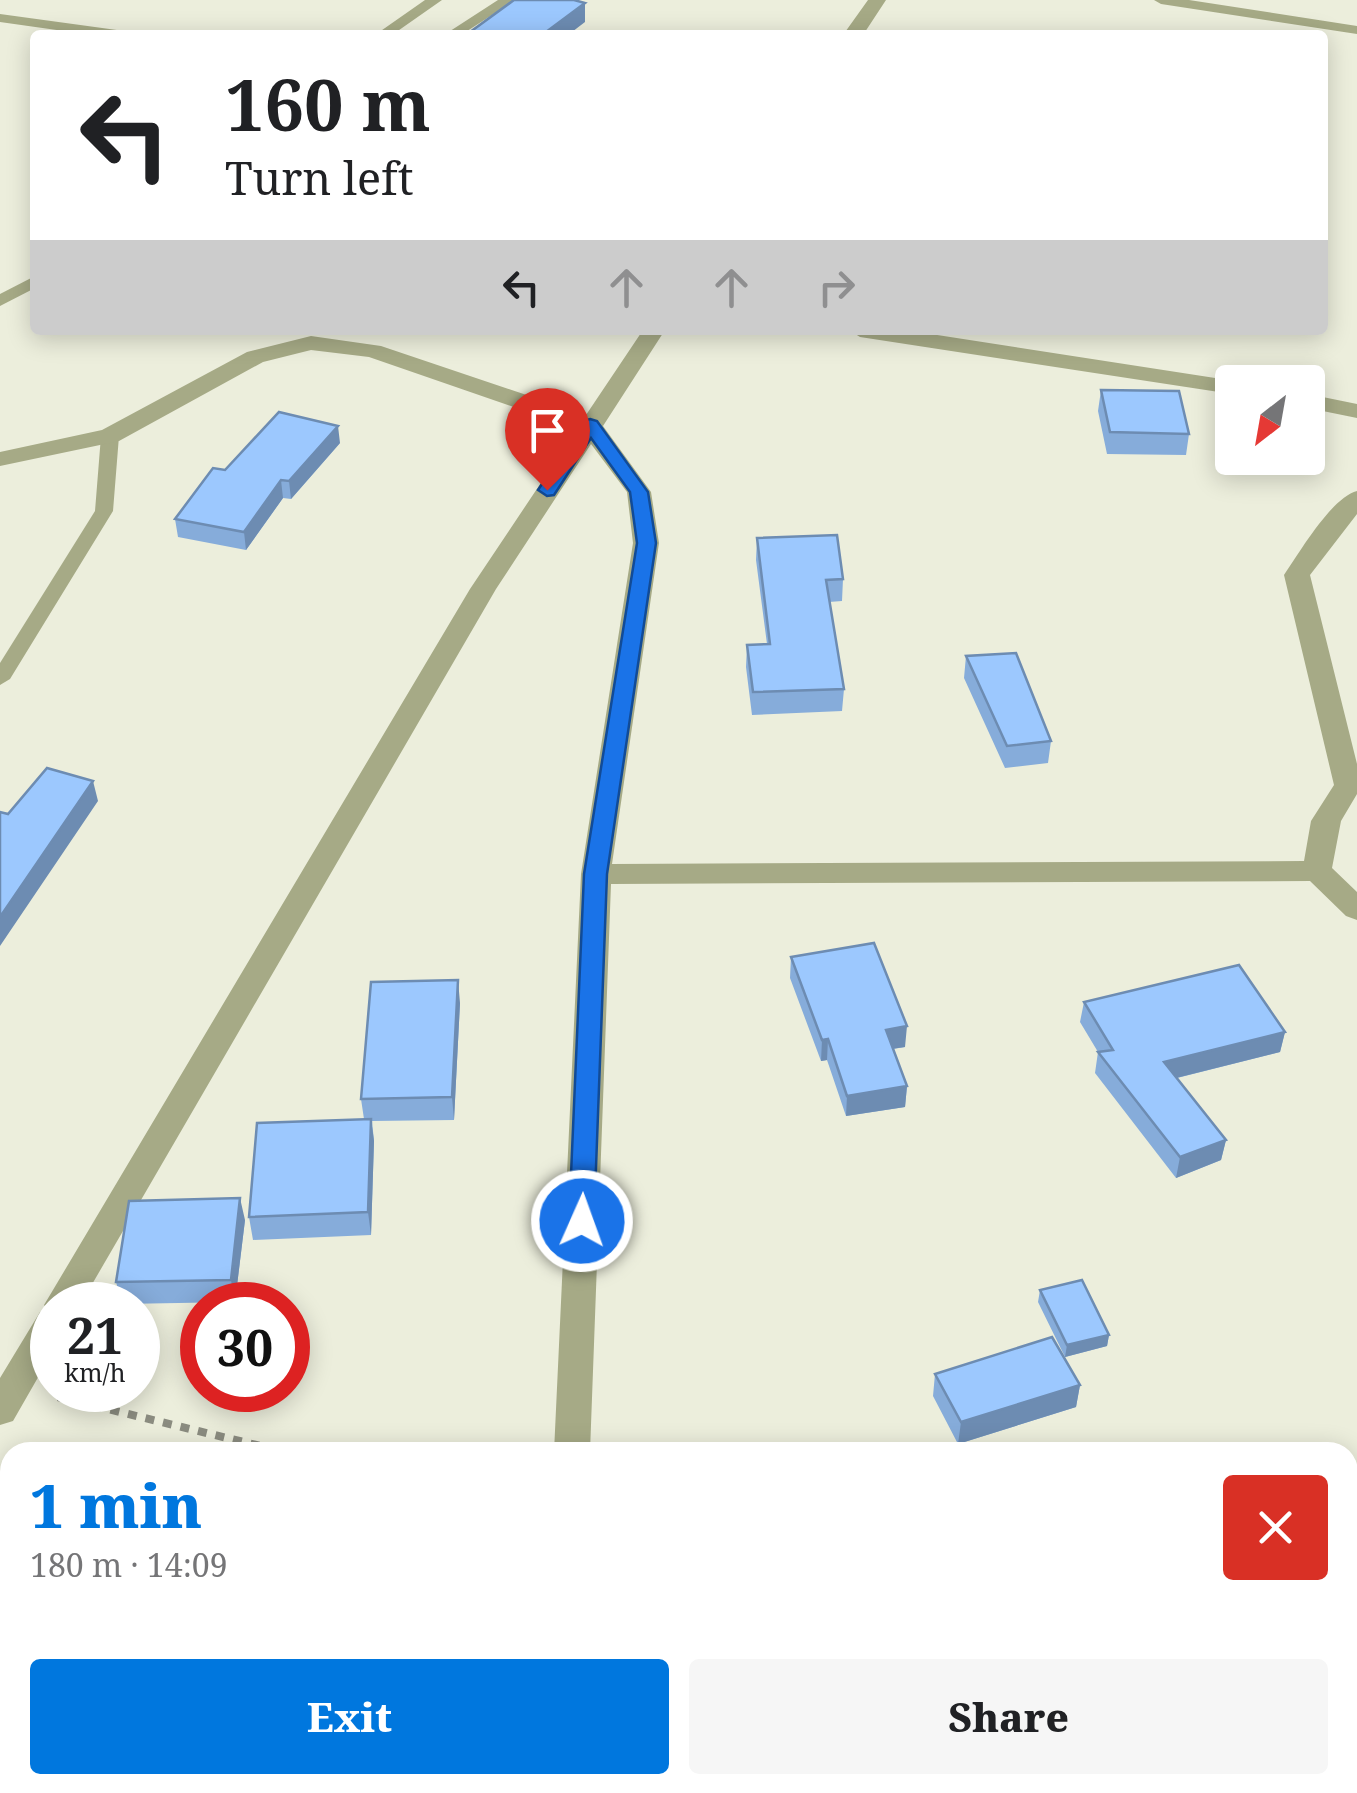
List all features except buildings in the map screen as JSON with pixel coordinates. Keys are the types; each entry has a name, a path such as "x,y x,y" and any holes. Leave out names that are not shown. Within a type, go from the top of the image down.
{"street":[{"path":"856,30 877,0"},
{"path":"75,1282 482,589 651,335"},
{"path":"892,335 1215,385"},
{"path":"0,459 110,436 255,357 311,343 373,351 590,425 639,492 646,543 596,874 572,1442"},
{"path":"1325,404 1357,411"},
{"path":"1316,872 1326,821 1348,785 1296,575 1357,498"},
{"path":"596,874 1316,872 1357,909"},
{"path":"7,1398 30,1359"}],"lane":[{"path":"390,30 435,0"},
{"path":"459,30 508,0"},
{"path":"1161,0 1357,30"},
{"path":"0,18 88,30"},
{"path":"0,302 30,284"},
{"path":"0,679 104,511 110,436"}],"path":[{"path":"7,1398 234,1442"}],"route":[{"path":"547,490 590,425 639,492 646,543 596,874 582,1221"}]}
